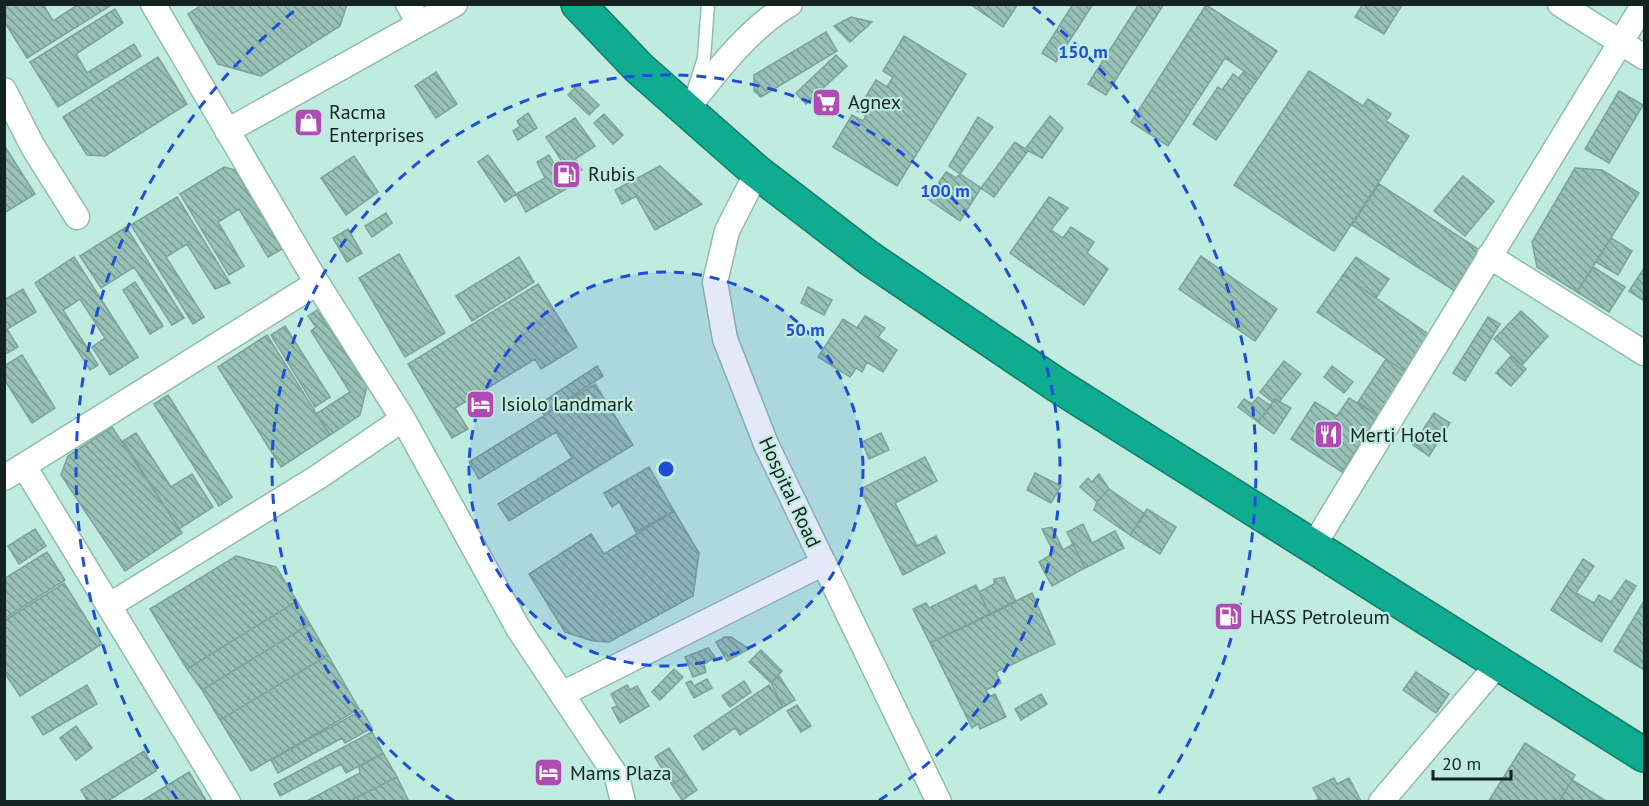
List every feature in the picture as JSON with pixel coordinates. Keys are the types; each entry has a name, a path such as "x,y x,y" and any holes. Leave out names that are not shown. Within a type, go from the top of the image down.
{"highway":[{"path":"578,4 639,68 757,172 869,258 1057,386 1644,755"}],"street":[{"path":"153,4 317,283 403,419 518,628 617,777 623,801"},
{"path":"227,131 414,14 455,4"},
{"path":"686,110 722,65 776,13 790,4"},
{"path":"1560,4 1644,57"},
{"path":"1312,548 1644,4"},
{"path":"4,90 33,147 77,217"},
{"name":"Hospital Road","path":"757,172 727,231 715,282 724,339 766,444 939,801"},
{"path":"1489,256 1644,353"},
{"path":"228,801 110,605 14,472 317,283"},
{"path":"110,605 309,482 403,419"},
{"path":"562,694 824,563"},
{"path":"1381,801 1498,664"}],"lane":[{"path":"686,110 704,58 708,4"}],"building":[{"path":"6,4 43,4 53,21 79,4 113,4 27,58 4,21"},
{"path":"203,4 347,4 340,26 261,76 218,64 188,14"},
{"path":"970,4 1018,4 1003,27"},
{"path":"1073,4 1093,4 1056,62 1042,53"},
{"path":"1139,4 1164,4 1106,95 1088,84"},
{"path":"1363,4 1402,5 1384,34 1355,17"},
{"path":"1206,5 1277,51 1257,80 1225,58 1168,146 1131,122"},
{"path":"115,9 123,23 76,54 87,73 134,44 141,56 58,107 30,62"},
{"path":"851,17 872,22 850,42 834,26"},
{"path":"826,32 837,51 761,97 754,91 754,75"},
{"path":"904,36 966,74 897,186 833,147 852,115 863,121 866,116 857,111 876,80 887,87 893,77 883,71"},
{"path":"836,55 847,66 806,104 796,93"},
{"path":"158,57 187,104 105,156 87,155 63,117"},
{"path":"1244,71 1257,80 1216,140 1193,124 1218,87 1222,90 1233,74 1239,78"},
{"path":"1309,71 1363,106 1368,99 1391,114 1386,121 1409,136 1334,251 1234,185"},
{"path":"436,72 457,104 436,118 415,86"},
{"path":"578,85 599,105 589,115 568,95"},
{"path":"1619,91 1643,105 1609,163 1585,149"},
{"path":"528,113 537,128 518,140 513,131 520,126 517,121"},
{"path":"604,114 623,135 613,144 594,123"},
{"path":"1050,116 1063,128 1042,158 1025,149"},
{"path":"978,117 993,127 960,174 949,166"},
{"path":"575,118 595,146 575,159 582,170 572,177 546,137"},
{"path":"1015,142 1028,151 994,197 981,188"},
{"path":"4,145 35,194 6,212 4,209"},
{"path":"488,155 516,194 505,202 478,162"},
{"path":"549,155 568,188 526,212 516,194 545,178 537,162"},
{"path":"354,156 378,192 346,215 321,178"},
{"path":"660,166 702,204 655,230 636,196 622,204 615,190"},
{"path":"224,167 235,170 282,249 268,257 239,209 218,222 244,266 229,275 180,194"},
{"path":"1575,168 1602,170 1639,193 1577,292 1537,267 1532,242"},
{"path":"946,172 956,178 960,174 981,188 960,221 928,199"},
{"path":"1463,176 1494,201 1465,236 1434,211"},
{"path":"1379,184 1484,253 1458,293 1352,225"},
{"path":"177,197 230,283 215,289 187,244 166,257 204,317 193,324 131,225"},
{"path":"1049,197 1068,208 1051,230 1063,238 1071,227 1094,242 1087,253 1108,269 1084,305 1010,253"},
{"path":"386,213 392,223 372,237 365,226"},
{"path":"126,227 184,318 172,325 134,267 101,288 80,256"},
{"path":"348,229 362,253 347,262 333,238"},
{"path":"1611,238 1632,251 1618,275 1596,262"},
{"path":"399,254 445,333 405,357 359,278"},
{"path":"1201,256 1277,309 1255,341 1179,289"},
{"path":"74,257 138,357 110,375 92,347 105,338 80,299 63,310 98,365 90,370 35,283"},
{"path":"519,257 534,282 472,321 456,296"},
{"path":"1356,257 1389,279 1376,298 1343,275"},
{"path":"1593,267 1625,287 1609,312 1577,292"},
{"path":"1644,268 1644,297 1643,300 1629,291"},
{"path":"1343,275 1431,336 1407,373 1317,312"},
{"path":"135,282 163,326 150,334 123,290"},
{"path":"538,284 577,347 541,369 535,359 455,408 468,429 452,438 408,364"},
{"path":"808,287 832,300 824,315 801,303"},
{"path":"23,289 36,312 7,329 18,347 4,355 4,300"},
{"path":"317,310 367,386 360,415 330,435 316,414 350,392 311,331 316,327 308,316"},
{"path":"1521,311 1548,336 1522,365 1494,339"},
{"path":"865,316 885,328 878,337 897,350 883,372 867,362 862,372 856,368 850,377 818,357 843,319 857,328"},
{"path":"1488,317 1500,324 1465,381 1453,373"},
{"path":"285,326 330,397 315,407 271,335"},
{"path":"267,335 330,435 281,467 218,367"},
{"path":"22,355 55,408 32,423 4,379 4,366"},
{"path":"1511,356 1526,369 1511,386 1496,373"},
{"path":"1386,359 1407,373 1378,416 1358,402"},
{"path":"1284,361 1301,374 1279,402 1275,399 1273,402 1260,392"},
{"path":"597,366 603,376 544,415 538,405"},
{"path":"1332,366 1353,382 1344,393 1324,377"},
{"path":"595,384 633,445 509,521 498,504 572,458 556,432 479,479 469,462"},
{"path":"168,395 232,497 219,506 154,404"},
{"path":"1258,397 1271,406 1258,422 1238,407 1244,399 1252,404"},
{"path":"1349,398 1378,416 1342,472 1291,439 1315,402 1337,416"},
{"path":"1275,399 1291,408 1274,434 1258,422"},
{"path":"1434,413 1450,423 1429,456 1413,445"},
{"path":"112,427 182,533 125,571 61,475 68,456"},
{"path":"136,433 171,487 192,474 213,507 179,529 123,441"},
{"path":"881,433 889,450 869,459 862,442"},
{"path":"925,457 937,481 895,503 917,546 936,536 945,553 903,575 860,489"},
{"path":"649,467 674,511 636,532 619,502 612,507 604,493"},
{"path":"1035,473 1061,486 1051,503 1027,490"},
{"path":"1099,474 1109,489 1097,502 1080,487 1088,478 1092,482"},
{"path":"1109,489 1145,514 1130,535 1094,510 1097,502"},
{"path":"1147,509 1176,527 1160,554 1130,535"},
{"path":"674,511 699,553 693,596 609,642 593,641 565,632 529,574 591,534 604,554"},
{"path":"1083,524 1092,543 1115,531 1124,548 1085,568 1067,532"},
{"path":"1052,527 1063,550 1073,544 1085,568 1052,586 1039,562 1054,553 1042,529"},
{"path":"35,529 46,546 19,564 8,546"},
{"path":"47,552 65,580 4,619 4,579"},
{"path":"236,556 276,567 297,601 187,669 150,609"},
{"path":"1583,559 1594,566 1576,593 1594,603 1599,595 1611,602 1626,580 1636,586 1601,642 1551,610"},
{"path":"1004,577 1016,602 990,615 979,592 994,584 994,579"},
{"path":"64,583 102,644 20,696 4,672 4,621"},
{"path":"976,585 990,615 930,643 913,609 926,603 929,608"},
{"path":"1032,593 1055,644 996,672 1001,683 986,690 989,697 995,694 1006,717 980,729 978,724 972,728 930,643"},
{"path":"297,601 310,624 202,690 187,669"},
{"path":"1644,601 1644,670 1614,651"},
{"path":"310,624 328,655 220,720 202,690"},
{"path":"725,637 731,637 749,649 727,661 716,642"},
{"path":"708,648 715,657 704,664 706,672 693,677 685,657"},
{"path":"761,650 782,671 771,683 749,662"},
{"path":"328,655 359,709 251,771 220,720"},
{"path":"674,669 683,677 660,700 652,692"},
{"path":"1416,672 1449,694 1436,713 1403,690"},
{"path":"779,676 795,700 783,707 771,683"},
{"path":"707,679 712,688 694,698 686,683 691,681 694,686"},
{"path":"744,681 751,692 730,707 722,696"},
{"path":"87,685 97,704 43,735 32,717"},
{"path":"627,685 630,690 637,686 649,706 620,723 612,708 617,706 611,694"},
{"path":"769,685 783,707 740,735 735,728 703,750 694,736"},
{"path":"1041,694 1047,704 1021,720 1015,709"},
{"path":"797,705 811,726 801,732 787,711"},
{"path":"362,710 372,728 345,743 342,738 278,773 271,760"},
{"path":"76,726 92,748 76,760 60,738"},
{"path":"372,732 383,753 346,773 341,764 280,796 274,784"},
{"path":"1525,743 1575,775 1559,802 1488,802"},
{"path":"669,748 687,775 672,785 655,757"},
{"path":"144,751 156,771 106,802 88,802 81,790"},
{"path":"383,753 397,777 348,802 305,802 360,773 359,767"},
{"path":"189,772 207,802 140,802"},
{"path":"687,775 697,790 682,800 672,785"},
{"path":"397,777 409,802 348,802"},
{"path":"1334,778 1337,784 1349,778 1361,801 1313,802 1319,799 1313,788"},
{"path":"1572,780 1608,802 1559,802"}],"place":[{"name":"Agnex","path":"827,102"},
{"name":"Racma Enterprises","path":"308,123"},
{"name":"Rubis","path":"567,174"},
{"name":"Isiolo landmark","path":"480,404"},
{"name":"Merti Hotel","path":"1329,435"},
{"name":"HASS Petroleum","path":"1229,617"},
{"name":"Mams Plaza","path":"549,773"}]}
